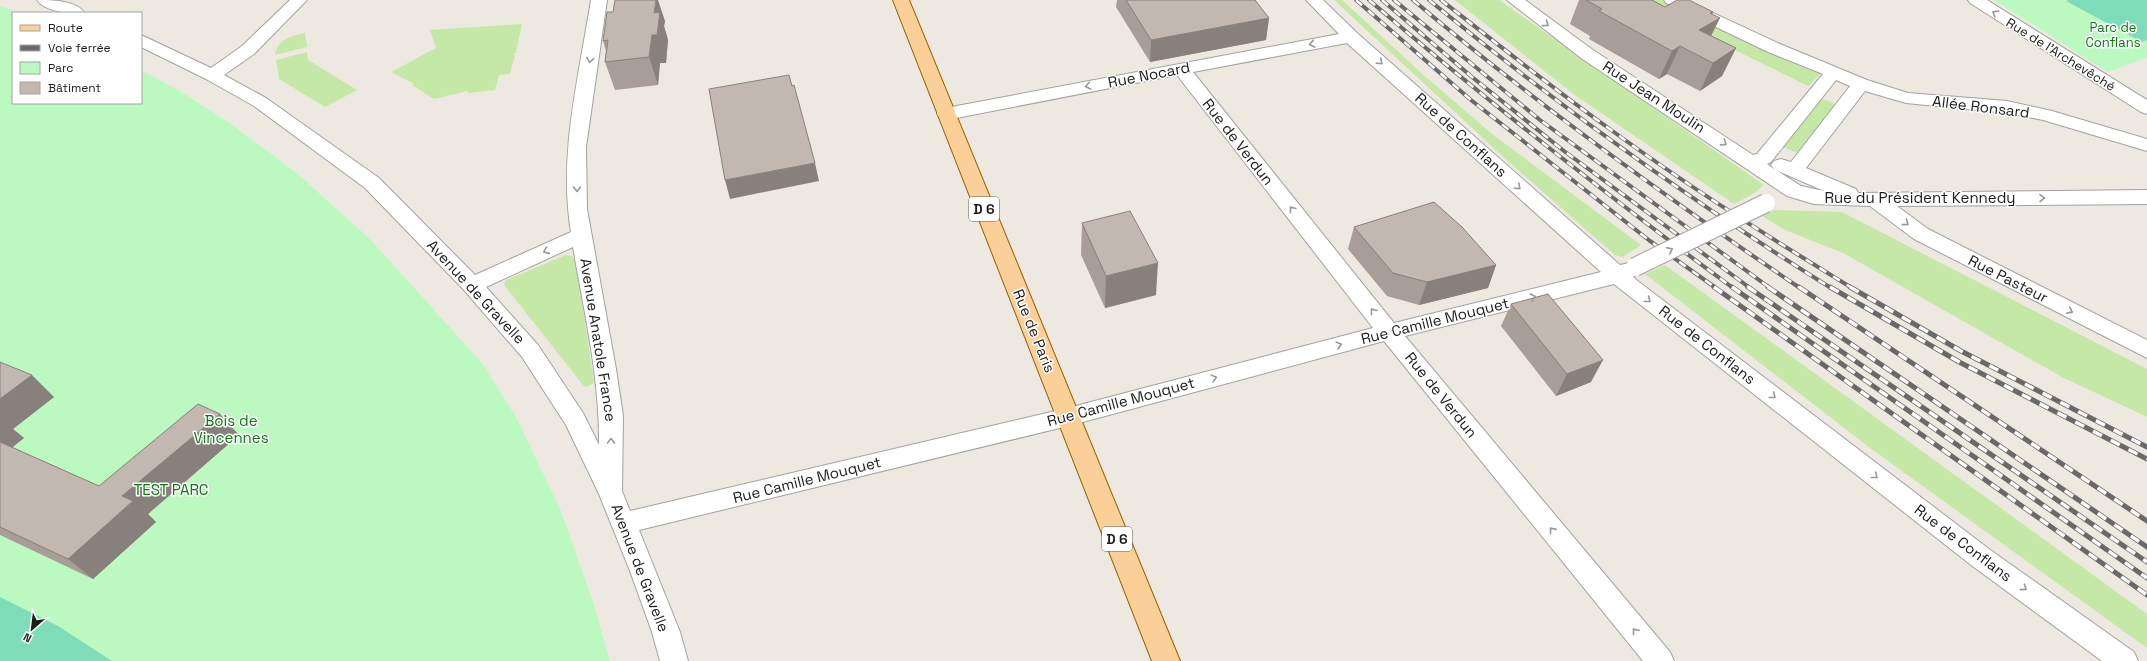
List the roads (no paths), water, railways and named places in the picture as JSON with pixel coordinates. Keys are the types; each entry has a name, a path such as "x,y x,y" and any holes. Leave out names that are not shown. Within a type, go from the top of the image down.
{"main road":[{"name":"Rue de Paris","path":"901,0 1166,661"}],"street":[{"path":"45,0 75,12"},
{"path":"212,75 248,50 299,0"},
{"name":"Avenue Anatole France","path":"599,0 577,147 577,209 605,369 611,416 612,494"},
{"name":"Rue de Conflans","path":"1314,0 1351,37 1626,271 1974,552 2124,661"},
{"name":"Rue Jean Moulin","path":"1516,0 1587,54 1758,160 1794,191"},
{"name":"Allée Ronsard","path":"1672,0 1774,48 1833,73 1861,84 1906,98 2013,108 2046,115 2147,144"},
{"name":"Rue de l'Archevêché","path":"1976,0 2147,108"},
{"name":"Rue Nocard","path":"946,114 1351,37"},
{"name":"Avenue de Gravelle","path":"142,40 212,75 260,102 372,183 472,285 530,351 576,420 612,494 666,632 674,661"},
{"name":"Rue de Verdun","path":"1181,69 1389,332 1660,661"},
{"path":"1833,73 1758,160 1794,171 1867,199"},
{"path":"1794,171 1861,84"},
{"path":"1626,271 1766,203 1794,191"},
{"name":"Rue du Président Kennedy","path":"1794,191 1814,197 1867,199 2147,197"},
{"name":"Rue Pasteur","path":"1867,199 1920,234 2147,350"},
{"name":"Avenue Anatole France","path":"472,285 582,235"},
{"name":"Rue Camille Mouquet","path":"624,523 1068,417 1626,271"},
{"path":"576,420 611,416"}],"railway":[{"path":"1356,0 1471,100 1650,241 1716,288"},
{"path":"1369,0 1458,75 1548,147 1733,288"},
{"path":"1382,0 1472,77 1564,151 1750,288"},
{"path":"1394,0 1540,120 1770,288"},
{"path":"1413,0 1459,39 1554,113 1701,220 1800,288"},
{"path":"1429,0 1526,77 1626,151 1727,221 1831,288"},
{"path":"1441,0 1586,112 1637,148 1728,210 1852,288"},
{"path":"1714,287 2147,595"},
{"path":"1732,287 2147,578"},
{"path":"1748,287 2147,562"},
{"path":"1768,287 2147,547"},
{"path":"1799,287 2147,521"},
{"path":"1830,287 1961,363 2147,459"},
{"path":"1850,287 1961,351 2147,447"}],"park label":[{"name":"Parc de Conflans","path":"2113,34"},
{"name":"Bois de Vincennes","path":"231,430"},
{"name":"TEST PARC","path":"171,490"}]}
